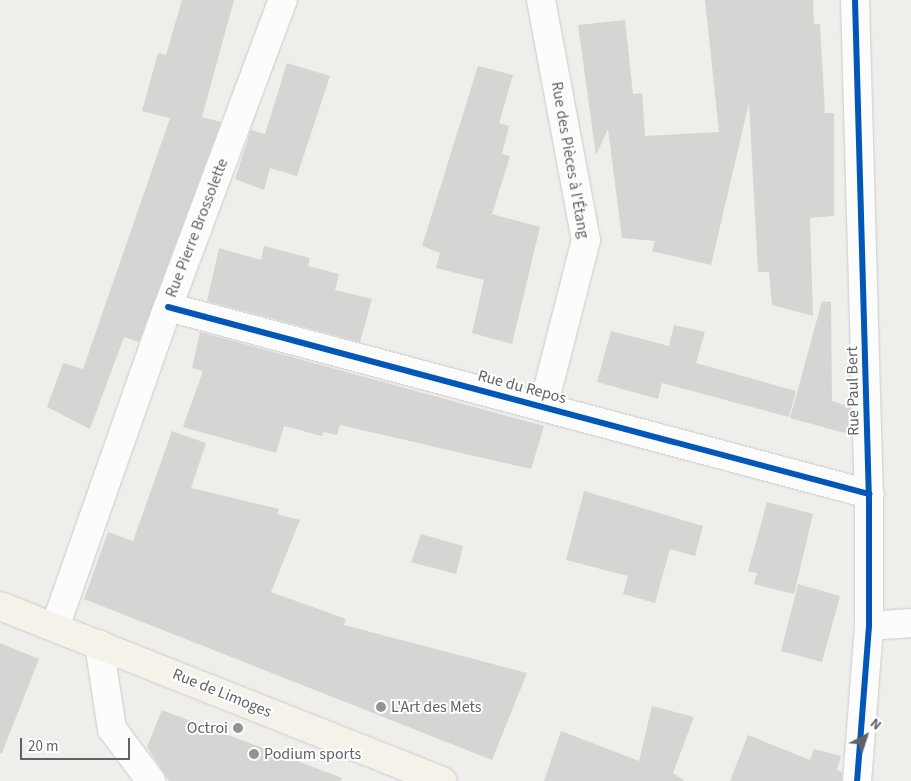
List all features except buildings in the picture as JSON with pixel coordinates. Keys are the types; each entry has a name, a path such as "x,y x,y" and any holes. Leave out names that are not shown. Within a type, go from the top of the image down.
{"main road":[{"name":"Rue de Limoges","path":"0,606 443,781"}],"street":[{"name":"Rue Pierre Brossolette","path":"55,628 168,307 283,0"},
{"name":"Rue des Pièces à l'Étang","path":"541,0 586,240 542,407"},
{"name":"Rue Paul Bert","path":"855,0 869,494 869,626 857,781"},
{"name":"Rue du Repos","path":"168,307 869,494"},
{"path":"869,626 911,623"},
{"path":"99,644 112,729 151,781"}],"cycle path":[{"path":"855,0 869,494 869,626 857,781"},
{"path":"168,307 869,494"}],"place":[{"name":"L'Art des Mets","path":"381,707"},
{"name":"Octroi","path":"238,728"},
{"name":"Podium sports","path":"254,754"}]}
